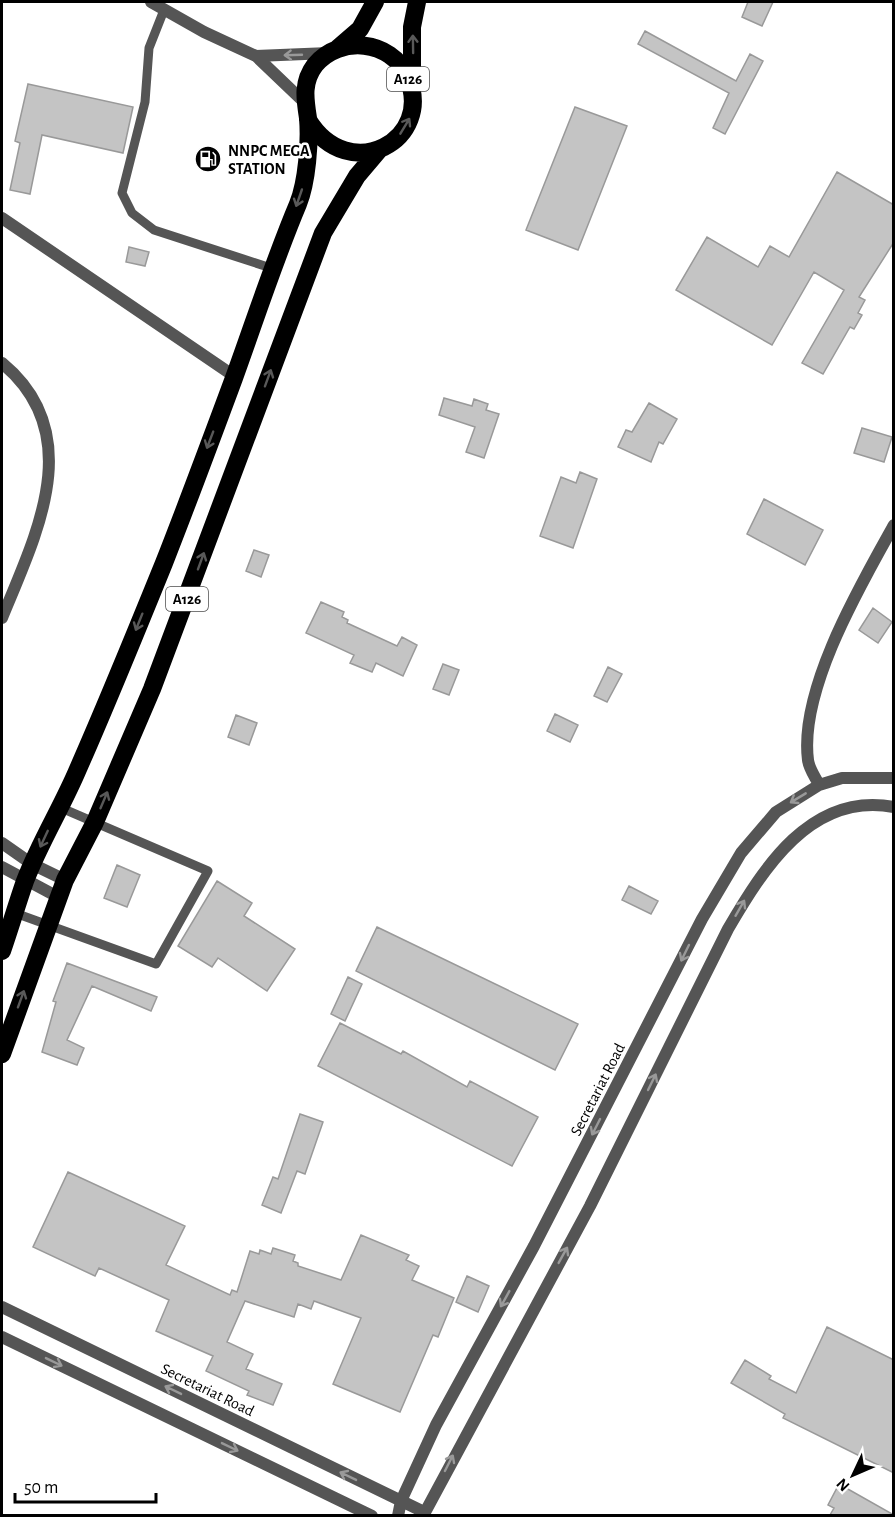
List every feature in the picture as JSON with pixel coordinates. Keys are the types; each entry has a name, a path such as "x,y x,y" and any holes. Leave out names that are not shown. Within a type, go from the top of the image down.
{"highway":[{"name":"A126","path":"2,951 32,864 77,771 163,564 234,376 271,268 301,197 306,174 308,120 304,102 306,83 315,66 360,29 375,2"},
{"name":"A126","path":"308,120 317,134 338,149 362,154 379,150 392,142 406,124 413,102 412,27 417,2"},
{"name":"A126","path":"333,51 353,45 369,45 383,51 401,66 411,87"},
{"name":"A126","path":"2,1054 58,897 95,822 182,614 323,233 352,183 379,150"}],"street":[{"path":"151,2 165,6 256,56 304,102"},
{"path":"256,56 333,51"},
{"path":"2,218 234,376"},
{"path":"2,363 27,388 37,408 45,431 49,457 49,485 38,528 2,618"},
{"path":"819,785 808,763 807,729 830,647 894,525"},
{"name":"Secretariat Road","path":"398,1515 401,1501 436,1425 534,1246 720,887 760,828 793,800 819,785 842,778 894,778"},
{"name":"Secretariat Road","path":"2,1307 426,1514 590,1206 723,938 748,893 771,860 794,836 812,824 836,812 855,806 894,807"},
{"path":"2,843 32,864 65,880"},
{"path":"2,867 58,897"},
{"path":"2,1337 372,1515"}],"lane":[{"path":"165,6 149,48 146,102 122,193 132,213 154,230 271,268"},
{"path":"15,913 156,964 208,871 59,807"}],"building":[{"path":"748,2 773,2 762,26 742,17"},
{"path":"645,31 736,81 750,54 763,61 725,134 713,128 729,93 638,44"},
{"path":"28,84 133,107 123,153 42,135 30,194 10,190 20,143 15,141"},
{"path":"575,107 627,126 578,250 526,230"},
{"path":"837,172 894,205 894,242 859,297 865,300 858,313 862,315 854,329 850,327 823,374 802,363 844,290 814,272 772,345 676,290 707,237 758,267 770,246 789,257"},
{"path":"129,247 149,252 145,266 126,262"},
{"path":"444,398 472,406 474,399 488,404 486,410 499,414 484,458 466,452 475,427 439,415"},
{"path":"649,403 677,419 663,444 659,442 651,462 618,447 626,430 632,432"},
{"path":"862,428 892,437 884,462 854,453"},
{"path":"580,472 597,479 573,548 540,536 561,477 576,483"},
{"path":"764,499 823,530 805,565 747,534"},
{"path":"254,550 269,555 261,577 246,571"},
{"path":"321,602 344,612 342,617 348,620 347,623 397,646 402,637 417,645 403,676 376,663 372,672 350,663 354,655 306,633"},
{"path":"873,608 892,622 878,643 859,630"},
{"path":"443,664 459,670 449,695 433,689"},
{"path":"608,667 622,674 607,702 594,696"},
{"path":"555,714 578,725 570,742 547,731"},
{"path":"236,715 257,723 249,745 228,737"},
{"path":"117,865 140,875 127,907 104,898"},
{"path":"217,881 252,903 244,916 295,949 267,991 218,958 212,967 178,946"},
{"path":"629,886 658,901 651,914 622,900"},
{"path":"377,927 578,1024 555,1070 356,971"},
{"path":"67,963 157,997 151,1011 92,986 67,1040 84,1048 77,1065 42,1052 56,1002 53,1001"},
{"path":"348,977 362,984 345,1021 331,1014"},
{"path":"340,1023 401,1054 403,1051 467,1087 470,1081 538,1117 512,1166 318,1066"},
{"path":"300,1114 323,1122 305,1174 297,1171 281,1213 262,1205 273,1177 278,1179"},
{"path":"68,1172 185,1226 166,1265 230,1295 232,1290 237,1292 250,1251 259,1254 260,1250 271,1254 273,1248 295,1255 293,1261 298,1263 298,1266 341,1280 361,1235 409,1255 406,1260 419,1266 412,1280 454,1298 438,1337 433,1335 400,1412 333,1384 361,1318 314,1301 311,1309 298,1304 294,1317 245,1301 227,1342 253,1354 246,1369 282,1384 273,1405 247,1395 249,1391 206,1371 213,1356 156,1331 169,1300 99,1268 95,1276 33,1247"},
{"path":"467,1276 489,1286 478,1312 456,1302"},
{"path":"827,1327 894,1360 894,1473 783,1418 785,1414 731,1383 745,1360 771,1376 769,1379 796,1393"},
{"path":"839,1484 894,1515 830,1515 834,1508 828,1505"}],"place":[{"name":"NNPC MEGA STATION","path":"208,159"}]}
